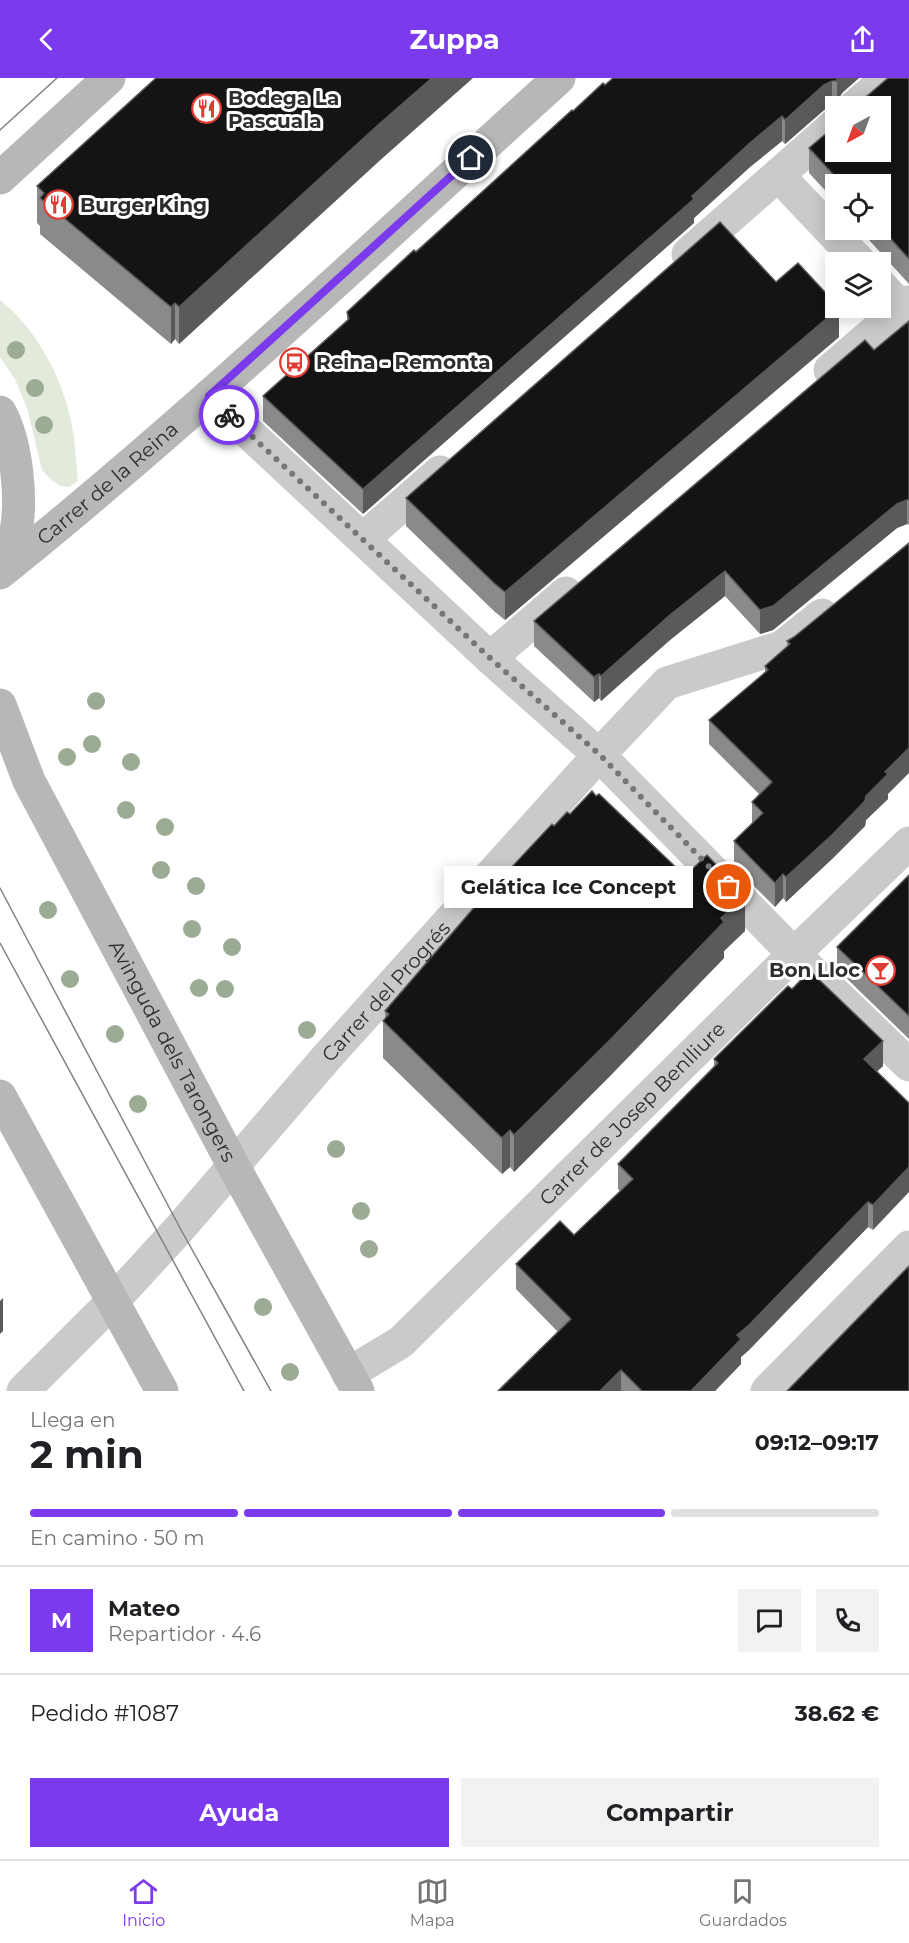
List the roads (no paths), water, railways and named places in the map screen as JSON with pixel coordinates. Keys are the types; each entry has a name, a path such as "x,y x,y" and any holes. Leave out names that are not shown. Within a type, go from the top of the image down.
{"main road":[{"path":"0,178 109,78"},
{"name":"Carrer de la Reina","path":"0,571 84,505 209,396 559,78"},
{"path":"0,412 15,458 19,496 15,537 0,571"},
{"name":"Avinguda dels Tarongers","path":"0,705 29,781 233,1165 353,1382"},
{"path":"0,1096 162,1391"}],"street":[{"path":"867,96 888,78"},
{"path":"670,270 825,133"},
{"path":"778,174 851,252"},
{"path":"804,392 897,298"},
{"path":"209,396 490,658 599,754 795,954 909,1065"},
{"path":"363,539 463,452"},
{"path":"490,658 589,574"},
{"name":"Carrer del Progrés","path":"22,1391 112,1301 180,1228 296,1092 599,754 667,683 782,647 846,595"},
{"name":"Carrer de Josep Benlliure","path":"353,1382 401,1342 909,843"},
{"path":"767,1391 909,1247"}],"tram line":[{"path":"0,130 57,78"},
{"path":"0,888 180,1228 271,1391"},
{"path":"0,943 244,1391"}],"place":[{"name":"Bodega La Pascuala","path":"207,109"},
{"name":"Burger King","path":"59,205"},
{"name":"Reina - Remonta","path":"295,362"},
{"name":"Gelática Ice Concept","path":"729,887"},
{"name":"Bon Lloc","path":"881,970"}]}
